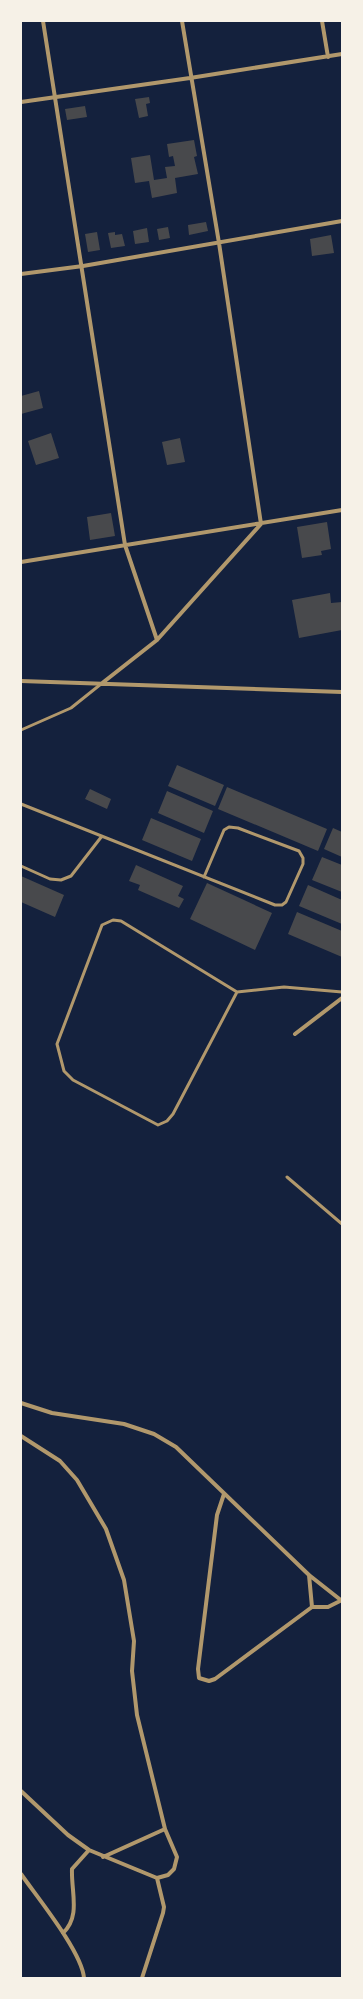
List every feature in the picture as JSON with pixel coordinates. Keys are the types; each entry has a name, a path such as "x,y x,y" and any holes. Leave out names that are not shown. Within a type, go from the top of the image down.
{"street":[{"path":"43,21 56,97 124,545 157,640"},
{"path":"182,21 190,78 219,243 261,524"},
{"path":"322,21 328,57"},
{"path":"21,102 190,78 342,54"},
{"path":"21,274 82,266 342,221"},
{"path":"21,562 342,510"},
{"path":"101,684 157,640 261,524"},
{"path":"21,681 342,692"},
{"path":"295,1034 342,998"},
{"path":"21,1403 52,1413 124,1424 154,1434 176,1446 309,1575 342,1600 328,1607 312,1607 209,1681 200,1678 198,1669 217,1515 224,1494"},
{"path":"21,1436 60,1461 77,1480 106,1529 124,1580 134,1641 132,1671 137,1715 165,1828 177,1857 174,1869 168,1875 157,1878 89,1850 68,1836 21,1791"},
{"path":"309,1575 312,1607"},
{"path":"103,1857 165,1828"},
{"path":"63,1933 70,1926 74,1916 72,1869 89,1850"},
{"path":"21,1874 63,1933 83,1969 84,1978"},
{"path":"142,1978 163,1913 164,1906 157,1878"}],"lane":[{"path":"21,730 71,708 101,684"},
{"path":"21,804 204,877 275,905 282,905 286,902 303,864 299,851 238,828 229,827 224,830 204,877"},
{"path":"21,866 50,879 61,880 71,876 102,836"},
{"path":"236,992 173,1114 167,1121 158,1125 72,1080 64,1071 57,1044 102,925 113,920 121,921 236,992 284,987 342,992"},
{"path":"287,1177 342,1224"}],"building":[{"path":"149,97 150,103 146,104 148,116 139,118 135,99"},
{"path":"85,106 87,117 67,120 65,109"},
{"path":"194,140 197,156 194,157 198,174 175,178 177,193 152,198 149,181 135,183 131,158 150,155 154,180 167,178 165,167 175,166 173,156 169,157 167,144"},
{"path":"206,222 208,231 189,235 188,225"},
{"path":"168,227 170,238 159,240 157,229"},
{"path":"147,228 149,242 135,244 133,231"},
{"path":"97,232 100,250 88,252 85,234"},
{"path":"115,232 115,235 122,234 125,246 111,248 108,233"},
{"path":"331,235 334,253 312,256 310,239"},
{"path":"39,391 43,408 21,414 21,396"},
{"path":"51,433 59,458 36,465 28,441"},
{"path":"180,438 185,462 167,465 162,442"},
{"path":"111,513 115,536 90,540 87,517"},
{"path":"327,522 331,549 321,551 322,555 302,558 297,527"},
{"path":"330,593 331,603 342,602 342,630 299,638 292,600"},
{"path":"177,765 224,785 215,806 168,786"},
{"path":"227,787 327,829 318,851 218,809"},
{"path":"90,789 111,799 107,809 85,799"},
{"path":"167,791 213,811 204,833 158,813"},
{"path":"151,818 201,839 192,861 142,840"},
{"path":"333,828 342,832 342,857 324,849"},
{"path":"322,857 342,865 342,892 312,880"},
{"path":"136,865 183,886 178,896 184,899 179,908 138,890 140,885 129,881"},
{"path":"21,876 64,895 55,917 21,902"},
{"path":"207,883 272,913 255,950 190,919"},
{"path":"308,885 342,900 342,924 299,906"},
{"path":"297,912 342,931 342,957 288,934"}]}
